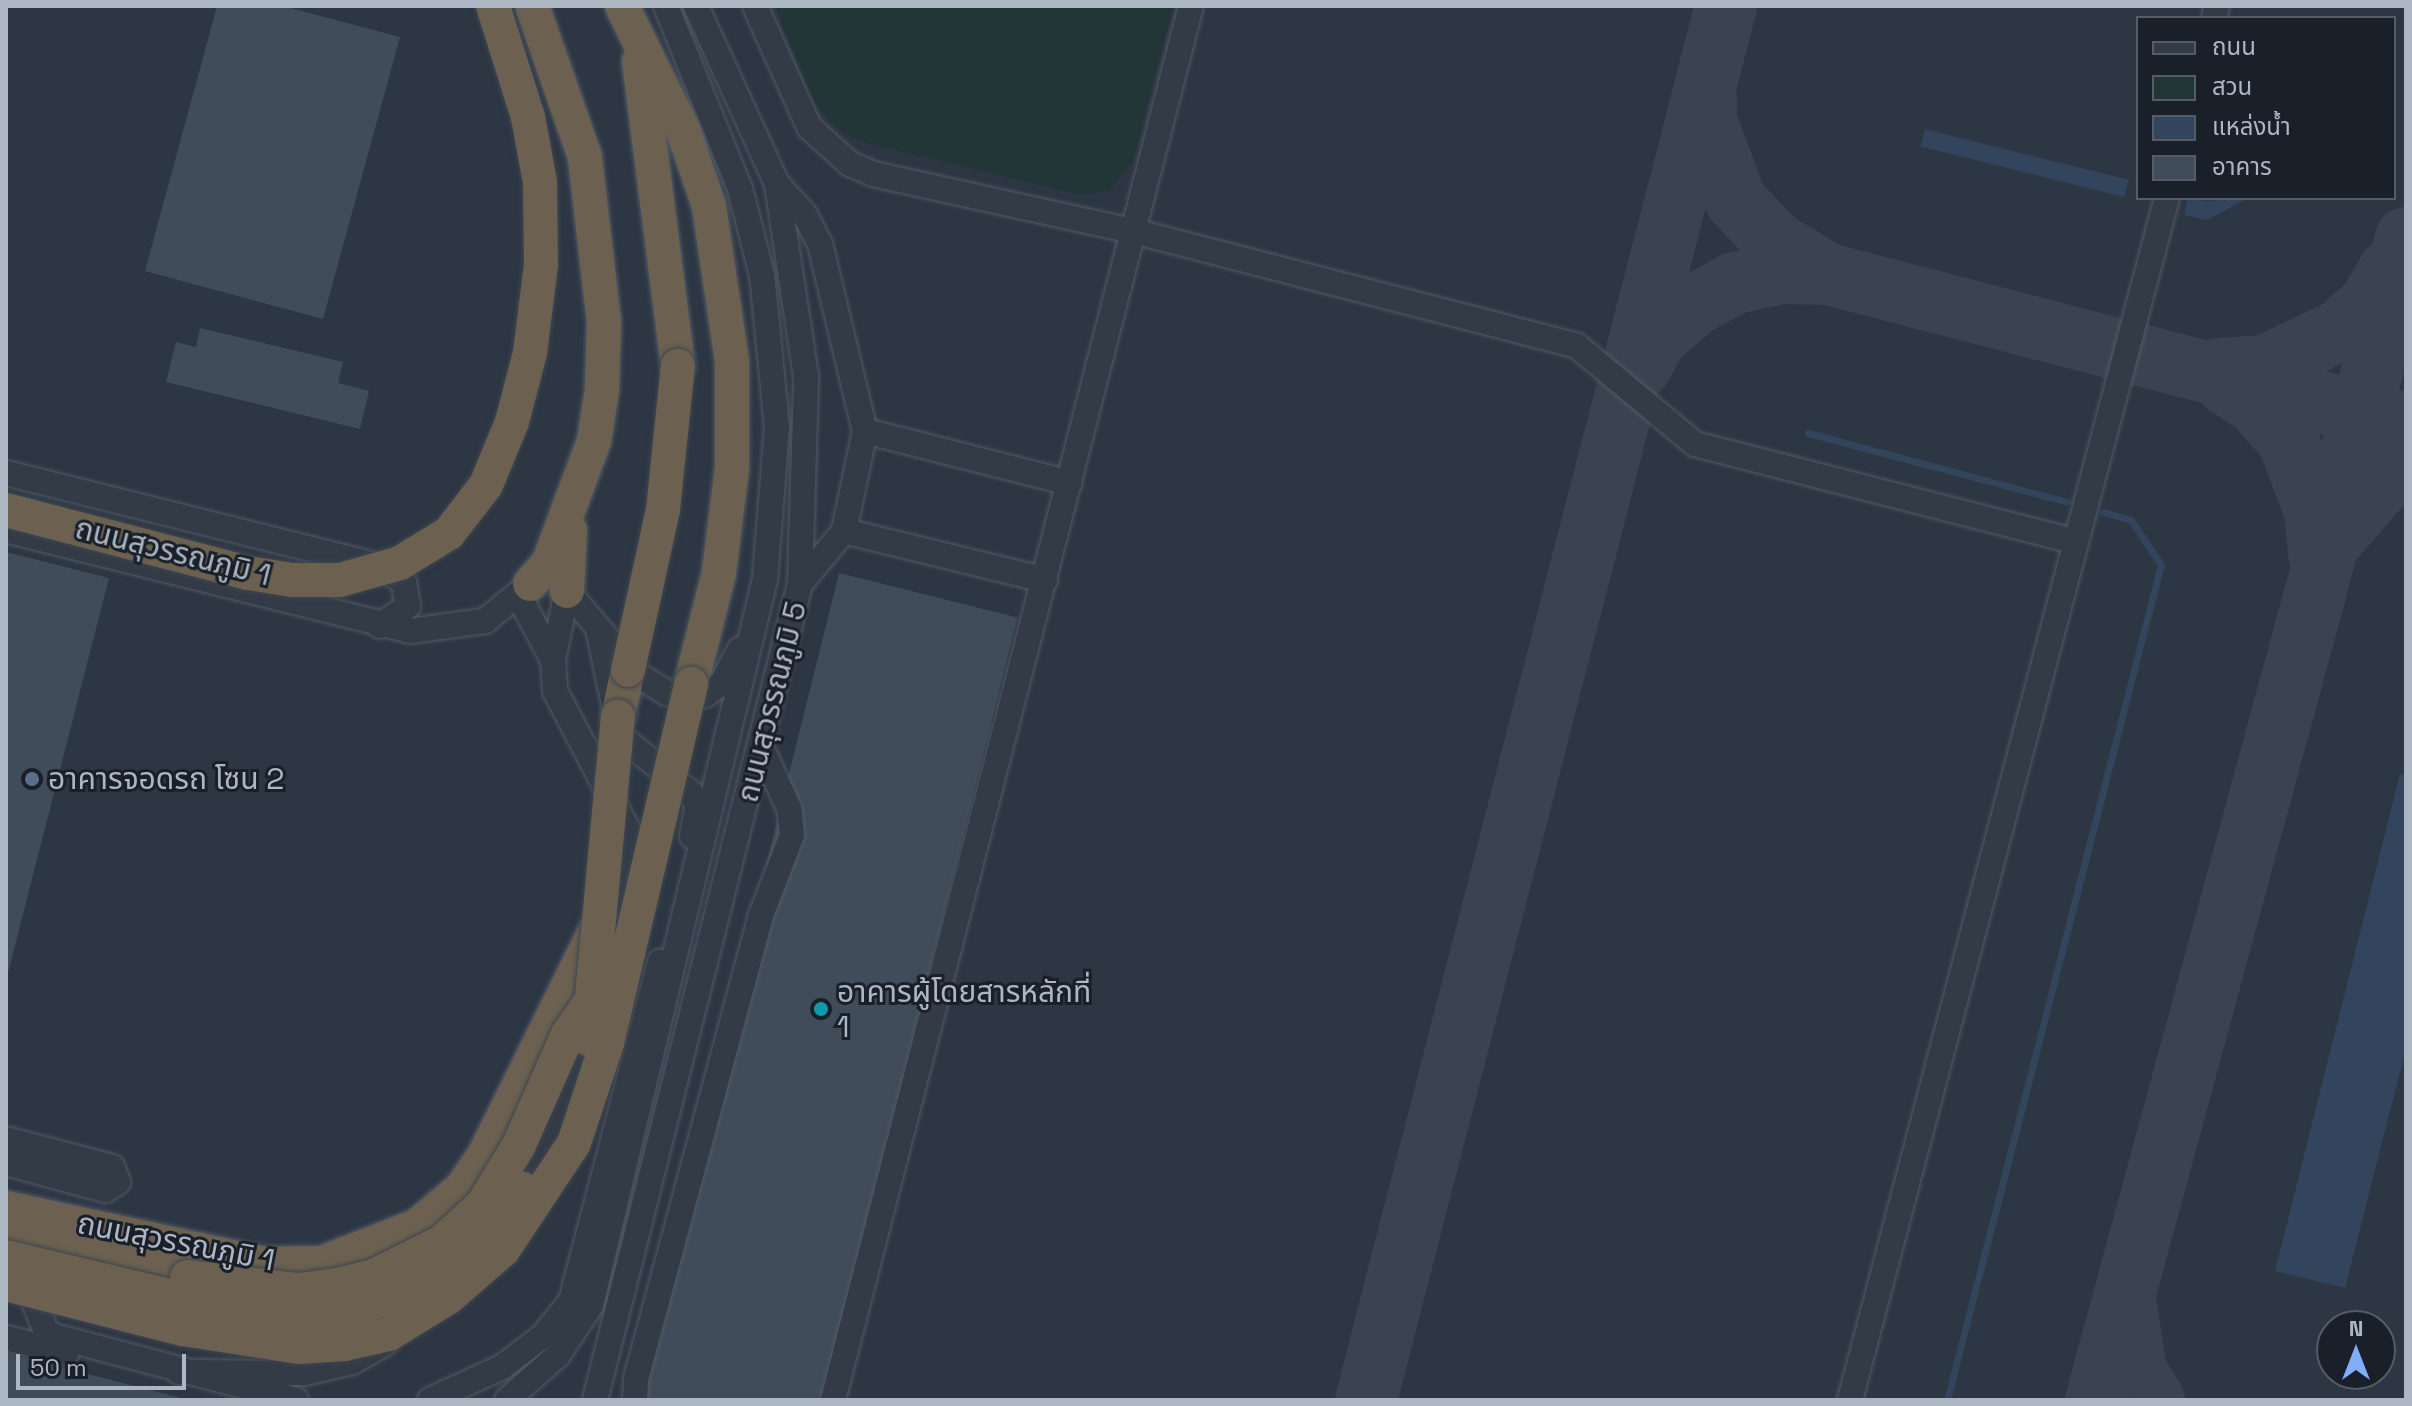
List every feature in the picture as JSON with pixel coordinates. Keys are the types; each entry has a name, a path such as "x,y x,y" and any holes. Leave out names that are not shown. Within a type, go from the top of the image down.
{"highway":[{"name":"ถนนสุวรรณภูมิ 1","path":"6,510 248,573 292,580 340,580 400,563 449,533 486,485 512,422 530,353 541,265 540,182 533,143 493,6"},
{"path":"525,591 549,562 594,441 602,390 604,322 585,157 532,6"},
{"name":"ถนนสุวรรณภูมิ 1","path":"6,1284 237,1340 299,1347 389,1334 449,1297 503,1250 542,1197 574,1143 595,1083 631,942 719,573 732,468 732,362 709,206 683,130 622,6"},
{"name":"ถนนสุวรรณภูมิ 1","path":"6,1257 267,1319 323,1319 381,1300 448,1267 512,1205 547,1152 593,1024 598,924 616,730 663,510 678,366 637,41"},
{"path":"567,591 571,509"},
{"name":"ถนนสุวรรณภูมิ 1","path":"6,1208 264,1264 322,1263 417,1226 461,1189 485,1154 598,924"},
{"name":"ถนนสุวรรณภูมิ 1","path":"6,1232 244,1286 298,1290 333,1286 400,1265 442,1242 483,1204 519,1145 568,1034 631,942"}],"street":[{"name":"ถนนสุวรรณภูมิ 5","path":"507,1400 558,1355 591,1305 765,579 777,427 762,275 740,189 666,6"},
{"name":"ถนนสุวรรณภูมิ 5","path":"595,1400 800,584 806,376 777,184 696,6"},
{"path":"755,6 809,127 850,164 873,174 1133,231 1577,346 1695,444 2076,542"},
{"path":"833,1400 1191,6"},
{"path":"777,184 805,215 820,244 865,431 844,531 800,584"},
{"path":"1850,1400 2166,200"},
{"path":"865,431 1070,483"},
{"path":"6,473 380,566 404,582 408,606 379,626"},
{"path":"69,546 82,493"},
{"path":"151,567 164,513"},
{"path":"6,530 379,626 410,631 455,628 485,621 525,591 553,660"},
{"path":"844,531 1045,580"},
{"name":"ถนนสุวรรณภูมิ 5","path":"567,591 599,633 638,675 667,693 705,695 733,668 765,579"},
{"path":"179,1372 304,1373 352,1362 423,1320 518,1219 532,1194 628,849 628,830 618,808 555,691 553,660 567,591"},
{"path":"430,1400 502,1367 543,1336 571,1301 696,821 698,805 691,793 621,737 599,633"},
{"path":"635,1400 636,1379 760,918 792,835 789,808 761,747"},
{"path":"6,1139 112,1167 118,1182 105,1190 6,1163"},
{"path":"6,1239 47,1333 179,1372 296,1400"},
{"path":"6,1338 232,1399"}],"shaded area":[{"path":"6,6 2406,6 2406,1400 6,1400"}],"green space":[{"path":"776,6 1173,6 1133,161 1109,191 1081,195 859,141 835,126 811,99"}],"water":[{"path":"1925,129 2129,180 2124,197 1921,146"},
{"path":"2188,200 2244,200 2207,220 2184,215"},
{"path":"2400,774 2406,776 2406,1049 2345,1288 2275,1271"}],"building":[{"path":"217,6 283,6 400,37 323,319 145,271"},
{"path":"200,328 343,362 338,383 369,391 360,429 166,382 176,342 196,347"},
{"name":"อาคารจอดรถ โซน 2","path":"6,552 109,578 7,977 6,977"},
{"name":"อาคารผู้โดยสารหลักที่ 1","path":"839,573 1018,618 822,1400 633,1400"},
{"path":"6,1353 185,1399 185,1400 6,1400"}],"waterway":[{"path":"1808,433 2067,502"},
{"path":"1947,1400 2161,565 2131,520 2103,512"}],"taxiway":[{"path":"1366,1400 1726,6"},
{"path":"1706,98 1706,121 1736,201 1776,243 1828,274"},
{"path":"2096,1400 2319,579 2406,238"},
{"path":"2219,369 2265,366 2340,330 2370,303 2390,269"},
{"path":"1640,368 1658,336 1696,304 1735,283 1781,273 1828,274 2406,424"},
{"path":"2225,383 2256,404 2288,440 2315,511 2319,554"},
{"path":"2335,537 2390,474 2406,467"},
{"path":"2126,1304 2136,1372 2154,1400"}],"place":[{"name":"อาคารจอดรถ โซน 2","path":"32,779"},
{"name":"อาคารผู้โดยสารหลักที่ 1","path":"821,1009"}]}
